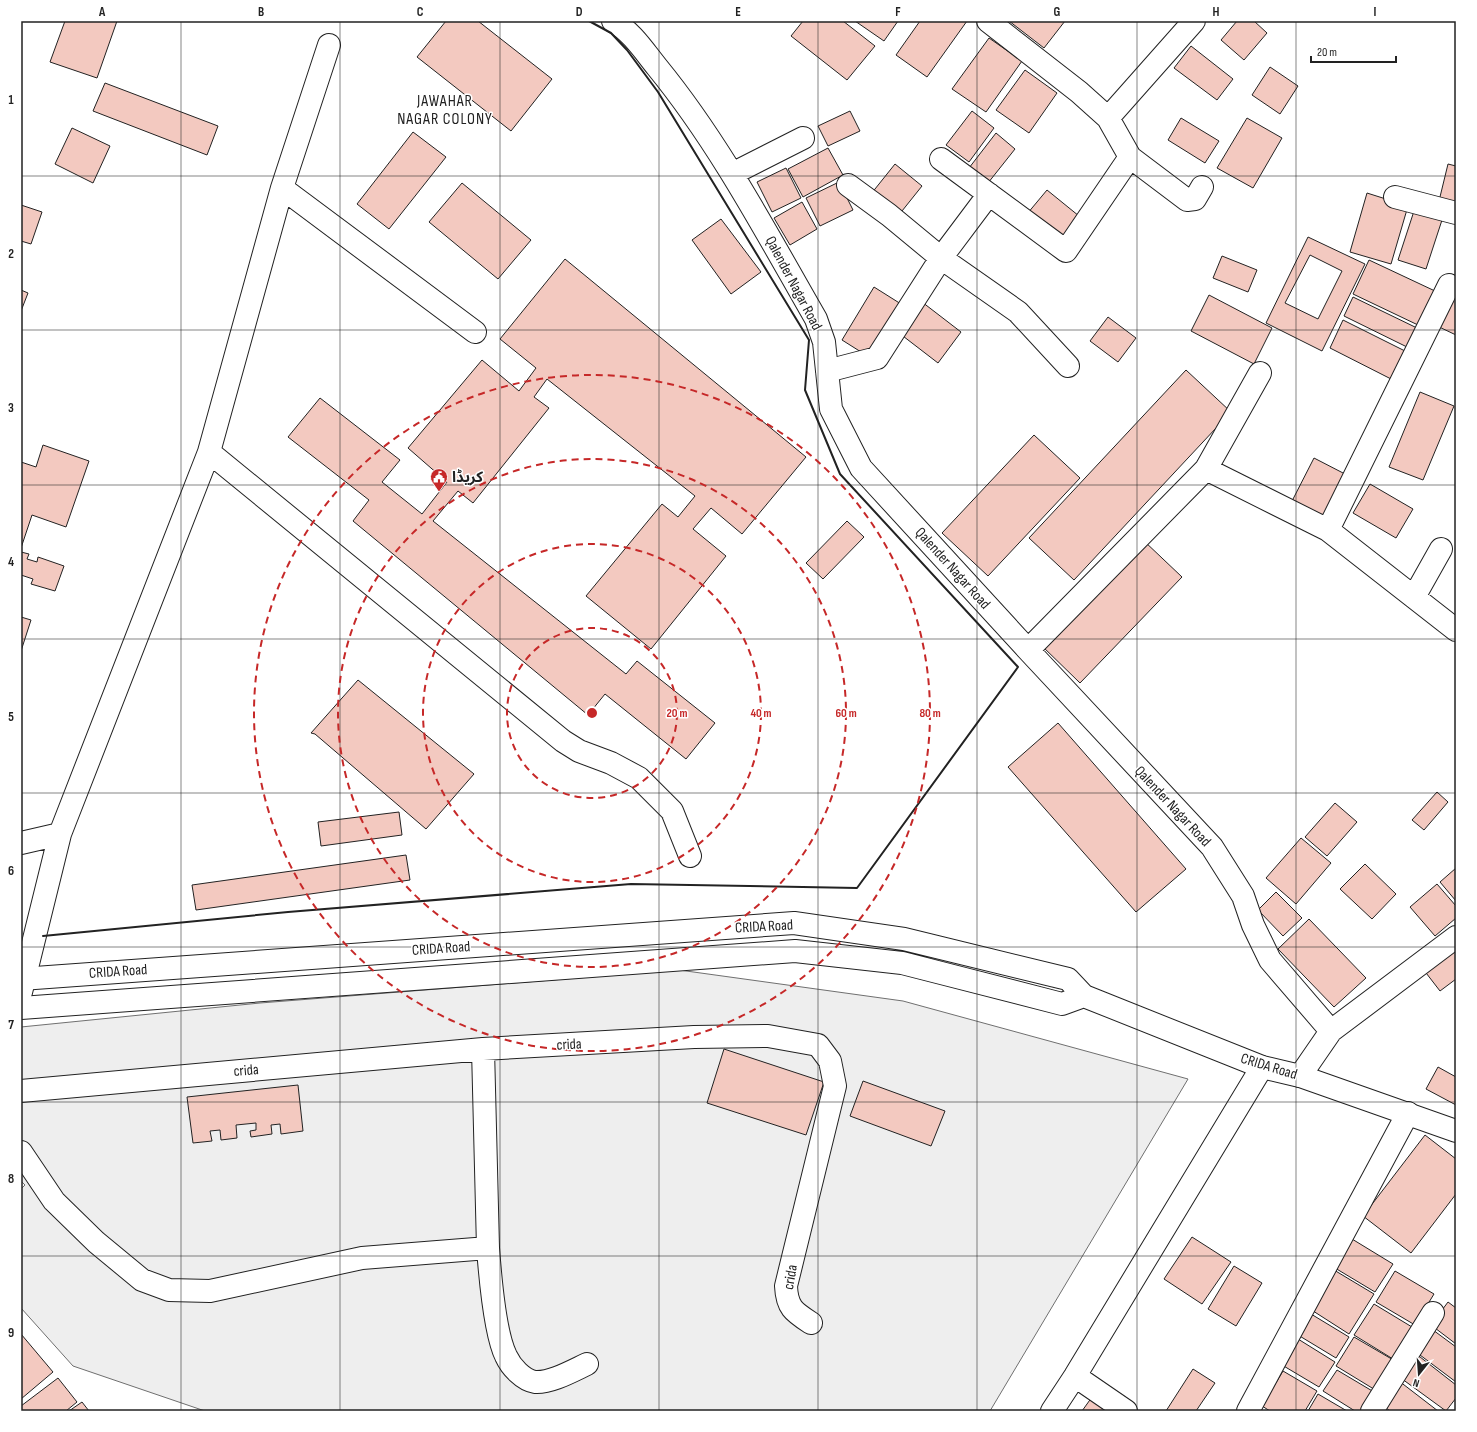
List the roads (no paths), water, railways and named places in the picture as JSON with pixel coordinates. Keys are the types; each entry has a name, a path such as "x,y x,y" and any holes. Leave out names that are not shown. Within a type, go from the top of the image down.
{"street":[{"path":"988,21 1079,92 1108,118 1130,156 1187,200 1195,199 1202,187"},
{"path":"1108,118 1194,21"},
{"name":"Qalender Nagar Road","path":"617,22 632,36 675,89 732,174 816,319 824,342 831,409 861,468 1212,847 1243,896 1253,925 1270,960 1331,1031"},
{"path":"22,983 60,834 209,452 282,188 329,45"},
{"path":"732,174 803,138"},
{"path":"941,159 1066,251 1130,156"},
{"path":"848,185 889,215 941,258 1018,312 1068,366"},
{"path":"282,188 475,332"},
{"path":"827,371 877,358 941,258 989,194"},
{"path":"1395,197 1456,213"},
{"path":"1328,530 1449,285"},
{"path":"1028,650 1206,469 1260,373"},
{"path":"209,452 564,741 579,751 611,763 640,778 672,811 690,856"},
{"path":"1206,469 1328,530 1456,630"},
{"path":"1414,597 1441,549"},
{"path":"21,843 60,834"},
{"name":"CRIDA Road","path":"22,983 794,923 904,939 1068,979 1084,996 1262,1067 1300,1076 1456,1131"},
{"path":"860,958 861,933"},
{"path":"1300,1076 1331,1031 1456,937"},
{"name":"CRIDA Road","path":"21,1008 795,951 902,963 1062,1004 1084,996"},
{"name":"crida","path":"21,1091 483,1049 694,1038 768,1036 818,1045 830,1061 835,1086 786,1286 787,1300 794,1312 811,1323"},
{"path":"483,1049 488,1248 500,1336 506,1356 513,1367 524,1378 534,1382 544,1381 587,1364"},
{"path":"1052,1411 1075,1376 1262,1067"},
{"path":"1248,1411 1408,1113"},
{"path":"21,1152 54,1201 96,1242 142,1280 170,1290 210,1291 362,1258 488,1248"},
{"path":"1372,1411 1433,1313"},
{"path":"1075,1376 1126,1411"}],"place":[{"name":"کریڈا","path":"439,492"}],"district":[{"name":"JAWAHAR NAGAR COLONY","path":"445,109"}]}
